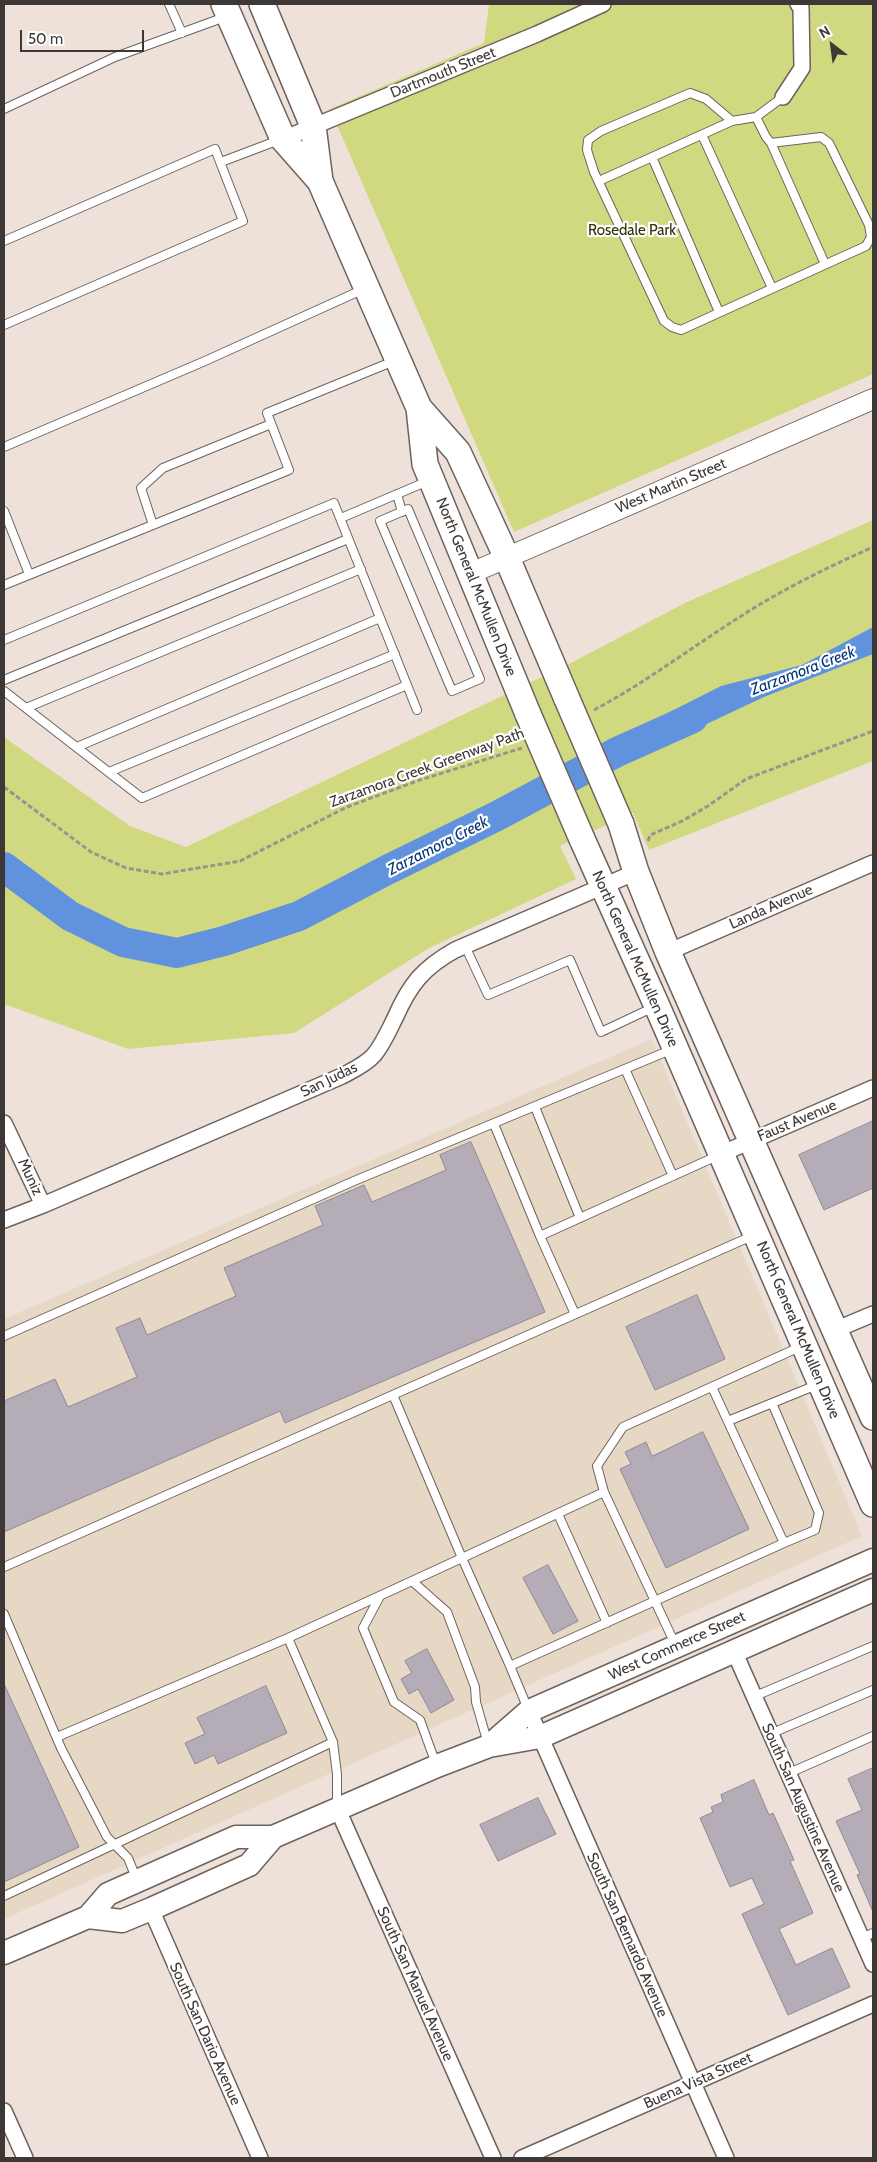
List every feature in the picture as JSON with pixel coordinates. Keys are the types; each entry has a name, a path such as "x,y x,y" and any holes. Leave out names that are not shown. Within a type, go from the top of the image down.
{"main road":[{"name":"North General McMullen Drive","path":"262,4 313,126 320,181 419,408 425,464 461,549 469,574 582,840 657,1006 873,1504"},
{"name":"North General McMullen Drive","path":"226,10 283,139 320,181"},
{"name":"North General McMullen Drive","path":"419,408 458,452 507,558 621,824 636,872 668,952 873,1418"},
{"name":"West Commerce Street","path":"489,1746 529,1711 873,1560"},
{"name":"West Commerce Street","path":"4,1953 88,1918 108,1894 236,1837 273,1837 437,1766 489,1746 540,1737 873,1590"},
{"name":"West Commerce Street","path":"88,1918 122,1922 249,1865 273,1837"}],"street":[{"path":"783,97 802,68 801,8 798,4"},
{"name":"Dartmouth Street","path":"283,139 537,34 596,5"},
{"name":"West Martin Street","path":"469,574 873,399"},
{"name":"Landa Avenue","path":"668,952 873,863"},
{"name":"San Judas","path":"4,1220 44,1205 342,1076 362,1065 374,1055 384,1041 409,989 420,975 436,961 465,946 636,872"},
{"name":"Faust Avenue","path":"721,1154 873,1088"},
{"name":"Muniz","path":"4,1123 44,1205"},
{"path":"835,1330 873,1314"},
{"name":"South San Augustine Avenue","path":"734,1651 787,1774 868,1936 873,1964"},
{"name":"South San Bernardo Avenue","path":"529,1711 726,2158"},
{"name":"South San Manuel Avenue","path":"338,1810 492,2158"},
{"name":"South San Dario Avenue","path":"151,1909 260,2158"},
{"name":"Buena Vista Street","path":"522,2158 873,2004"},
{"path":"4,2111 25,2158"}],"lane":[{"path":"170,4 182,33"},
{"path":"4,109 115,57 182,33 226,10"},
{"path":"732,121 706,99 690,93 601,131 588,140 587,150 598,181 664,321 672,327 681,330 866,246 871,237 869,225 830,143 821,137 771,143"},
{"path":"598,181 732,121 756,117 783,97"},
{"path":"756,117 771,143 826,264"},
{"path":"702,135 772,288"},
{"path":"221,162 283,139"},
{"path":"4,241 215,149 243,221 4,325"},
{"path":"652,157 719,312"},
{"path":"4,447 205,361 366,288"},
{"path":"4,584 290,470 267,412 398,360"},
{"path":"153,525 141,488 163,468 271,424"},
{"path":"341,518 432,480"},
{"path":"397,494 402,512"},
{"path":"4,640 334,503 417,710"},
{"path":"408,509 480,679 452,691 380,521 402,512 408,509"},
{"path":"4,511 29,574"},
{"path":"4,680 348,538"},
{"path":"26,708 361,568"},
{"path":"77,748 380,618"},
{"path":"109,772 395,654"},
{"path":"4,690 142,798 407,685"},
{"path":"465,946 488,995 570,960 601,1032 657,1006"},
{"path":"4,1336 354,1181 675,1048"},
{"path":"625,1069 673,1176"},
{"path":"535,1107 580,1218"},
{"path":"494,1124 540,1236 575,1314"},
{"path":"540,1236 721,1154"},
{"path":"4,1567 756,1234"},
{"path":"676,1646 604,1492 597,1466 623,1427 804,1345"},
{"path":"728,1421 820,1383"},
{"path":"712,1387 784,1543"},
{"path":"393,1395 529,1711"},
{"path":"510,1666 815,1530 819,1514 772,1403"},
{"path":"57,1737 288,1638 604,1492"},
{"path":"558,1514 607,1623"},
{"path":"412,1581 446,1612 475,1686 476,1702 489,1746"},
{"path":"380,1596 363,1628 394,1702 420,1720 437,1766"},
{"path":"4,1614 57,1737 107,1837 128,1858 137,1881"},
{"path":"288,1638 333,1742 337,1774 338,1810"},
{"path":"753,1696 873,1646"},
{"path":"770,1734 873,1690"},
{"path":"787,1774 873,1736"},
{"path":"4,1896 333,1742"}],"path":[{"path":"592,711 643,681 736,619 817,572 873,547"},
{"path":"648,845 650,835 682,821 708,806 746,779 873,731"},
{"name":"Zarzamora Creek Greenway Path","path":"4,787 91,852 126,868 162,874 240,861 347,807 417,781 521,748 530,743"}],"shaded area":[{"path":"652,1039 862,1536 4,1919 4,1319"}],"green space":[{"name":"Rosedale Park","path":"489,4 873,4 873,374 514,532 330,109 484,43"},
{"path":"873,520 873,761 649,850 633,813 560,846 576,879 429,948 294,1033 128,1049 4,1004 4,737 130,826 186,847 569,664 685,603"}],"water":[{"path":"873,627 873,654 764,697 662,745 656,736 656,719 721,686 802,665"}],"building":[{"path":"873,1121 873,1188 824,1210 799,1155"},
{"path":"471,1142 545,1312 285,1423 280,1411 4,1532 4,1401 55,1379 68,1407 137,1377 116,1328 140,1318 147,1335 236,1296 224,1268 323,1225 315,1206 364,1185 372,1202 446,1170 440,1155"},
{"path":"697,1295 725,1359 655,1390 626,1327"},
{"path":"703,1432 749,1529 666,1568 620,1469 631,1464 625,1452 646,1442 652,1456"},
{"path":"548,1565 578,1621 553,1634 523,1578"},
{"path":"427,1649 454,1700 431,1713 418,1689 409,1694 401,1679 412,1673 405,1661"},
{"path":"4,1684 79,1847 4,1882"},
{"path":"266,1686 287,1733 218,1764 214,1755 195,1764 185,1743 205,1734 197,1718"},
{"path":"873,1768 873,1912 857,1875 860,1874 836,1821 862,1810 848,1779"},
{"path":"754,1780 769,1815 773,1813 794,1860 790,1861 813,1913 779,1929 796,1965 832,1948 850,1987 788,2015 742,1914 764,1904 752,1878 730,1887 700,1818 713,1812 711,1807 723,1802 721,1795"},
{"path":"538,1798 556,1834 498,1861 480,1825"}],"waterway":[{"name":"Zarzamora Creek","path":"4,867 70,916 123,942 177,953 224,941 299,916 497,816 617,752 693,718"}]}
